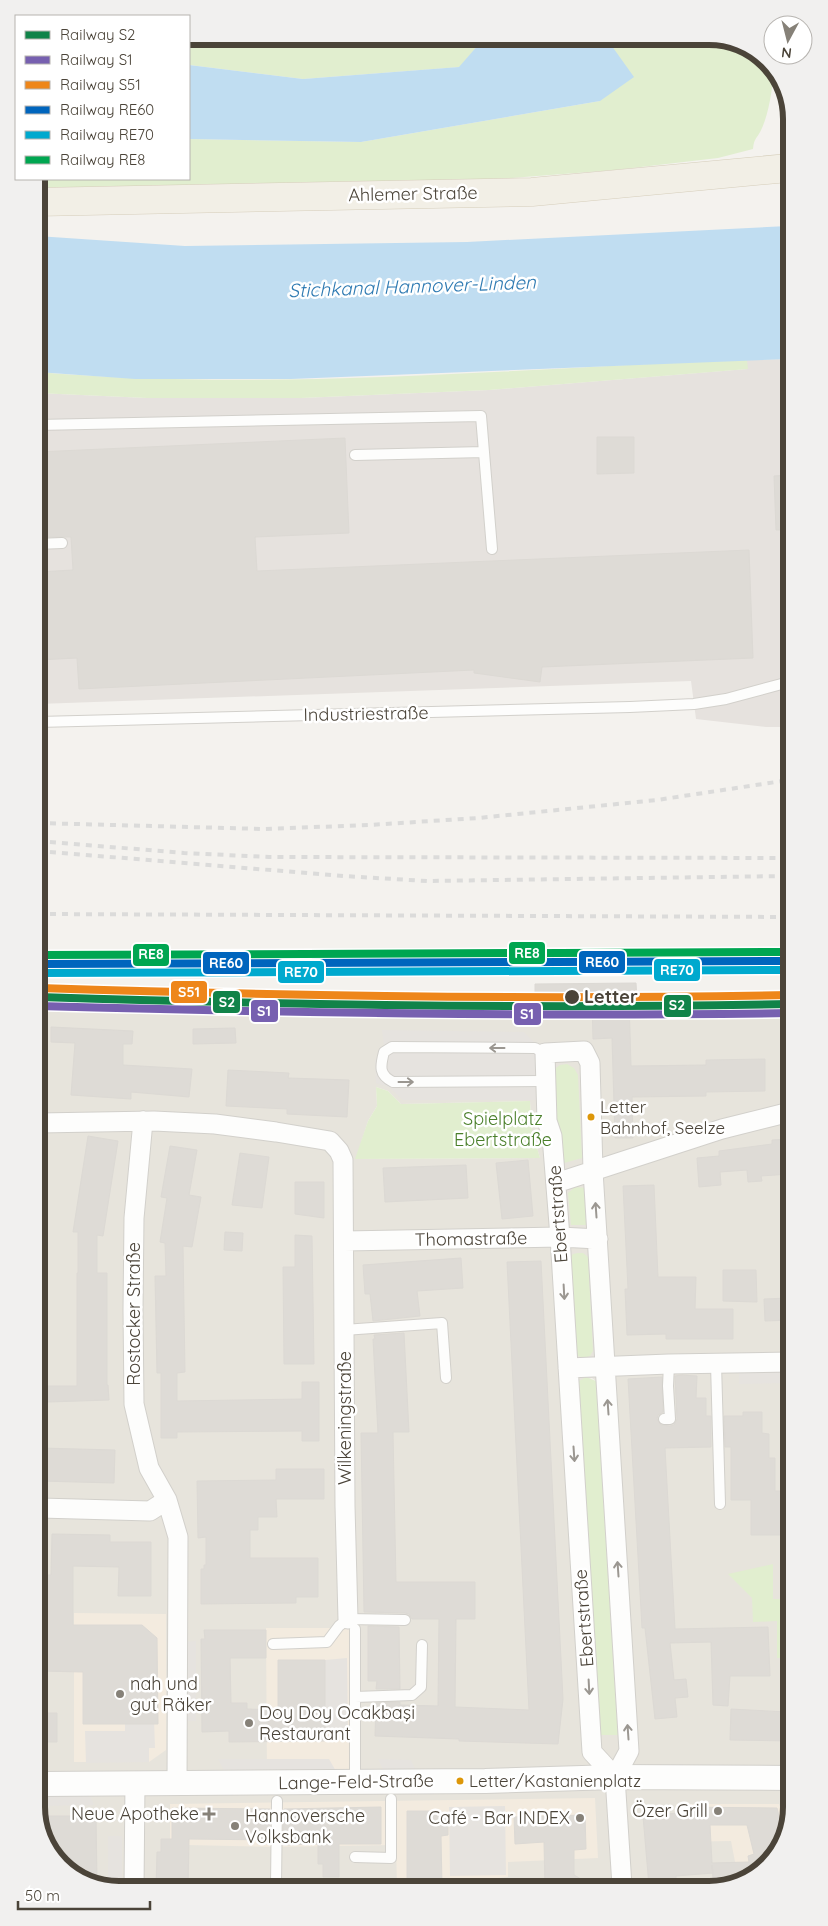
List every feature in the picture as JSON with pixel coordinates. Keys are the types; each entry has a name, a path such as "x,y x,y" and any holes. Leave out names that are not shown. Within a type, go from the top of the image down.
{"main road":[{"name":"Ahlemer Straße","path":"45,202 532,192 783,168"}],"street":[{"name":"Ebertstraße","path":"584,1051 590,1063 593,1172 629,1751 615,1777 592,1752 560,1237 552,1136 547,1121 545,1052 584,1051"},
{"path":"556,1183 722,1129 783,1114"},
{"path":"45,1123 142,1121"},
{"name":"Wilkeningstraße","path":"142,1121 216,1124 330,1141 339,1151 343,1160 344,1330 351,1624"},
{"name":"Rostocker Straße","path":"142,1121 134,1218 134,1404 149,1468 167,1500 178,1537 177,1784"},
{"name":"Thomastraße","path":"344,1241 560,1237 598,1239"},
{"path":"568,1368 605,1365 783,1362"},
{"path":"45,1508 150,1510 167,1500"},
{"path":"615,1777 622,1881"},
{"name":"Lange-Feld-Straße","path":"45,1784 355,1783 615,1777 783,1778"},
{"path":"134,1881 135,1783"}],"lane":[{"path":"45,426 481,416 492,548"},
{"path":"355,455 484,452"},
{"path":"45,544 62,543"},
{"name":"Industriestraße","path":"45,722 694,704 726,699 783,684"},
{"path":"545,1052 535,1048 392,1048 384,1052 382,1071 385,1078 394,1082 546,1082"},
{"path":"344,1330 442,1323 446,1378"},
{"path":"664,1419 670,1418 668,1364"},
{"path":"716,1364 720,1504"},
{"path":"273,1644 327,1642 339,1626 404,1620"},
{"name":"Wilkeningstraße","path":"351,1624 355,1783"},
{"path":"354,1697 412,1695 421,1686 422,1645"},
{"path":"355,1857 391,1858 391,1799"},
{"path":"276,1881 277,1802"}],"shaded area":[{"path":"783,359 783,727 766,727 696,719 691,681 45,704 45,393 147,398 301,398 489,390 747,369 747,360"},
{"path":"45,1007 184,1012 197,1015 222,1013 384,1016 392,1018 408,1015 556,1016 584,1018 597,1015 677,1016 742,1014 771,1017 783,1015 783,1807 779,1831 768,1852 758,1863 742,1873 733,1877 709,1881 114,1881 91,1875 74,1866 55,1844 46,1822 45,1807","holes":["376,1087 388,1091 401,1104 530,1101 532,1131 540,1158 356,1159 368,1121 377,1106","592,1378 596,1381 618,1735 599,1735 579,1381"]},
{"path":"382,1030 524,1032 535,1043 536,1100 403,1100 389,1087 376,1083 375,1060 384,1046"},
{"path":"783,1369 783,1383 739,1384 739,1370"},
{"path":"74,1613 166,1614 166,1750 149,1762 74,1762"},
{"path":"266,1628 351,1628 352,1778 267,1779"},
{"path":"196,1641 196,1721 184,1721 183,1642"},
{"path":"347,1658 348,1734 324,1734 325,1660"},
{"path":"154,1719 155,1748 149,1748 149,1762 86,1763 85,1731 125,1731 125,1720"},
{"path":"218,1759 329,1759 337,1773 226,1774"},
{"path":"378,1759 411,1760 417,1773 385,1773"},
{"path":"45,1793 89,1793 94,1805 45,1806"},
{"path":"595,1798 598,1858 508,1862 508,1877 498,1878 498,1881 397,1881 396,1845 274,1847 186,1845 170,1839 170,1804"},
{"path":"676,1804 779,1804 782,1822 768,1852 758,1863 737,1875 731,1841 677,1842"},
{"path":"505,1806 506,1875 450,1876 449,1807"},
{"path":"108,1836 122,1836 122,1881 108,1880"}],"green space":[{"path":"190,45 478,45 460,67 303,79 190,65"},
{"path":"609,45 724,46 754,60 768,74 773,82 767,115 761,131 754,142 753,149 718,158 615,170 445,183 45,189 45,180 190,180 190,139 361,142 600,101"},
{"path":"747,360 748,369 489,390 301,398 147,398 45,393 45,373 126,378 214,380 303,379 481,373"},
{"path":"567,1064 574,1068 578,1075 582,1158 557,1165 553,1070 560,1065"},
{"name":"Spielplatz Ebertstraße","path":"376,1087 388,1091 401,1104 530,1101 532,1131 540,1158 355,1159 368,1121 377,1106"},
{"path":"575,1187 586,1188 590,1225 571,1225 568,1193"},
{"path":"583,1253 588,1257 593,1351 590,1356 584,1358 578,1356 576,1351 570,1258 573,1254"},
{"path":"586,1377 596,1381 618,1735 599,1735 579,1381"},
{"path":"773,1564 773,1599 783,1599 783,1658 777,1658 777,1621 753,1622 752,1598 728,1574"}],"water":[{"path":"478,45 611,45 634,77 600,101 361,142 190,139 190,65 303,79 459,67"},
{"name":"Stichkanal Hannover-Linden","path":"783,226 783,359 291,379 135,379 45,373 45,237 185,246 467,242"}],"building":[{"path":"597,437 634,437 634,473 597,474"},
{"path":"345,438 349,533 255,537 257,571 749,550 753,658 542,667 540,682 474,673 474,670 79,689 77,658 45,660 45,572 73,570 71,537 45,537 45,452"},
{"path":"783,475 783,530 776,530 774,476"},
{"path":"636,983 637,1000 629,1000 631,1066 706,1065 706,1060 765,1059 765,1091 706,1092 706,1096 632,1097 633,1138 615,1138 612,1038 593,1039 592,1000 535,1001 535,984"},
{"path":"51,1027 133,1031 132,1044 123,1044 123,1065 192,1069 189,1097 131,1092 131,1099 71,1095 75,1043 51,1042"},
{"path":"235,1028 236,1043 193,1044 193,1029"},
{"path":"228,1070 289,1073 288,1078 349,1080 347,1117 287,1114 287,1109 226,1106"},
{"path":"88,1136 118,1141 103,1236 97,1235 97,1273 107,1273 107,1385 109,1400 48,1402 48,1386 77,1386 78,1232 73,1232"},
{"path":"783,1139 783,1174 761,1176 762,1181 748,1182 747,1170 720,1172 721,1185 699,1187 697,1158 719,1156 719,1151 772,1144 772,1140"},
{"path":"170,1146 197,1150 189,1195 201,1197 192,1247 183,1246 185,1372 177,1373 177,1401 302,1399 302,1382 319,1382 319,1441 302,1441 302,1431 177,1432 177,1438 161,1438 161,1373 157,1373 155,1276 166,1276 165,1243 160,1242 167,1198 161,1197"},
{"path":"240,1153 269,1157 262,1208 232,1205"},
{"path":"528,1160 533,1216 502,1219 496,1163"},
{"path":"466,1165 468,1198 385,1202 383,1168"},
{"path":"295,1182 324,1182 324,1218 295,1214"},
{"path":"654,1185 658,1277 696,1277 695,1309 733,1309 733,1339 666,1339 666,1334 627,1335 625,1289 628,1289 623,1186"},
{"path":"225,1232 243,1233 242,1251 224,1250"},
{"path":"295,1235 312,1236 314,1364 284,1364 283,1267 295,1267"},
{"path":"461,1258 463,1288 417,1291 420,1316 373,1321 370,1294 365,1294 363,1265"},
{"path":"541,1261 563,1699 558,1744 375,1736 376,1703 400,1702 400,1705 438,1706 439,1619 412,1619 409,1614 405,1613 364,1612 361,1433 378,1433 374,1335 404,1333 409,1432 393,1432 396,1582 475,1582 475,1619 456,1619 455,1707 529,1710 507,1262"},
{"path":"723,1270 756,1270 757,1302 723,1301"},
{"path":"783,1298 783,1320 765,1321 764,1299"},
{"path":"675,1376 697,1376 696,1398 706,1398 706,1416 711,1416 711,1447 665,1448 675,1629 768,1627 770,1676 730,1676 728,1706 713,1705 711,1642 670,1643 674,1680 686,1679 688,1697 675,1698 677,1717 655,1719 645,1628 642,1628 628,1379 662,1377 663,1412 658,1415 657,1419 661,1425 670,1426 674,1425 677,1419"},
{"path":"743,1412 762,1412 762,1433 769,1434 769,1458 775,1458 775,1491 783,1491 783,1535 751,1535 751,1500 731,1500 731,1447 725,1447 724,1416 743,1416"},
{"path":"45,1448 115,1450 114,1483 45,1481"},
{"path":"276,1469 324,1469 324,1499 276,1499 277,1517 258,1517 258,1530 250,1530 250,1558 318,1558 318,1597 296,1597 296,1603 201,1604 201,1569 204,1569 204,1565 206,1565 206,1537 198,1538 197,1481 276,1480"},
{"path":"52,1534 110,1535 110,1542 151,1542 151,1596 118,1596 119,1567 73,1566 73,1625 142,1625 157,1638 158,1724 83,1724 83,1672 45,1671 47,1575 51,1575"},
{"path":"368,1626 399,1627 400,1689 376,1689 377,1681 368,1681"},
{"path":"204,1630 266,1630 266,1658 230,1658 231,1703 247,1703 247,1709 278,1710 278,1660 325,1660 325,1741 229,1742 229,1731 202,1732 201,1639 205,1639"},
{"path":"731,1709 783,1712 783,1741 730,1740"},
{"path":"45,1713 57,1713 57,1742 45,1742"},
{"path":"381,1807 381,1844 339,1844 339,1877 323,1877 323,1864 318,1864 318,1844 283,1845 284,1809"},
{"path":"679,1807 777,1808 781,1825 768,1852 758,1863 734,1877 713,1878 713,1873 676,1876 676,1881 649,1881 643,1816 679,1813","holes":["710,1825 747,1825 754,1854 748,1856 749,1862 712,1863"]},
{"path":"172,1808 270,1809 270,1840 189,1839 188,1881 156,1881 157,1852 161,1852 161,1839 172,1839"},
{"path":"407,1811 441,1811 441,1818 448,1818 448,1835 441,1836 442,1881 407,1881"},
{"path":"585,1815 586,1849 574,1850 574,1875 584,1881 545,1881 544,1842 515,1844 514,1817"},
{"path":"46,1816 96,1816 97,1877 74,1866 67,1859 67,1853 61,1853 55,1844 49,1831"}],"railway":[{"path":"45,823 264,829 369,825 478,818 657,800 783,781"},
{"path":"45,842 184,853 269,857 783,858"},
{"path":"45,852 427,881 783,876"},
{"path":"45,914 783,917"}],"rail line":[{"name":"RE8","path":"45,955 783,952"},
{"name":"RE60","path":"45,964 783,961"},
{"name":"RE70","path":"45,973 783,970"},
{"name":"S51","path":"45,988 414,996 783,995"},
{"name":"S2","path":"45,997 414,1005 783,1004"},
{"name":"S1","path":"45,1006 414,1014 783,1013"}],"place":[{"name":"Letter","path":"572,997"},
{"name":"Letter Bahnhof, Seelze","path":"591,1117"},
{"name":"nah und gut Räker","path":"120,1694"},
{"name":"Doy Doy Ocakbaşi Restaurant","path":"249,1723"},
{"name":"Letter/Kastanienplatz","path":"460,1781"},
{"name":"Özer Grill","path":"718,1811"},
{"name":"Neue Apotheke","path":"209,1814"},
{"name":"Café - Bar INDEX","path":"580,1818"},
{"name":"Hannoversche Volksbank","path":"235,1826"}]}
